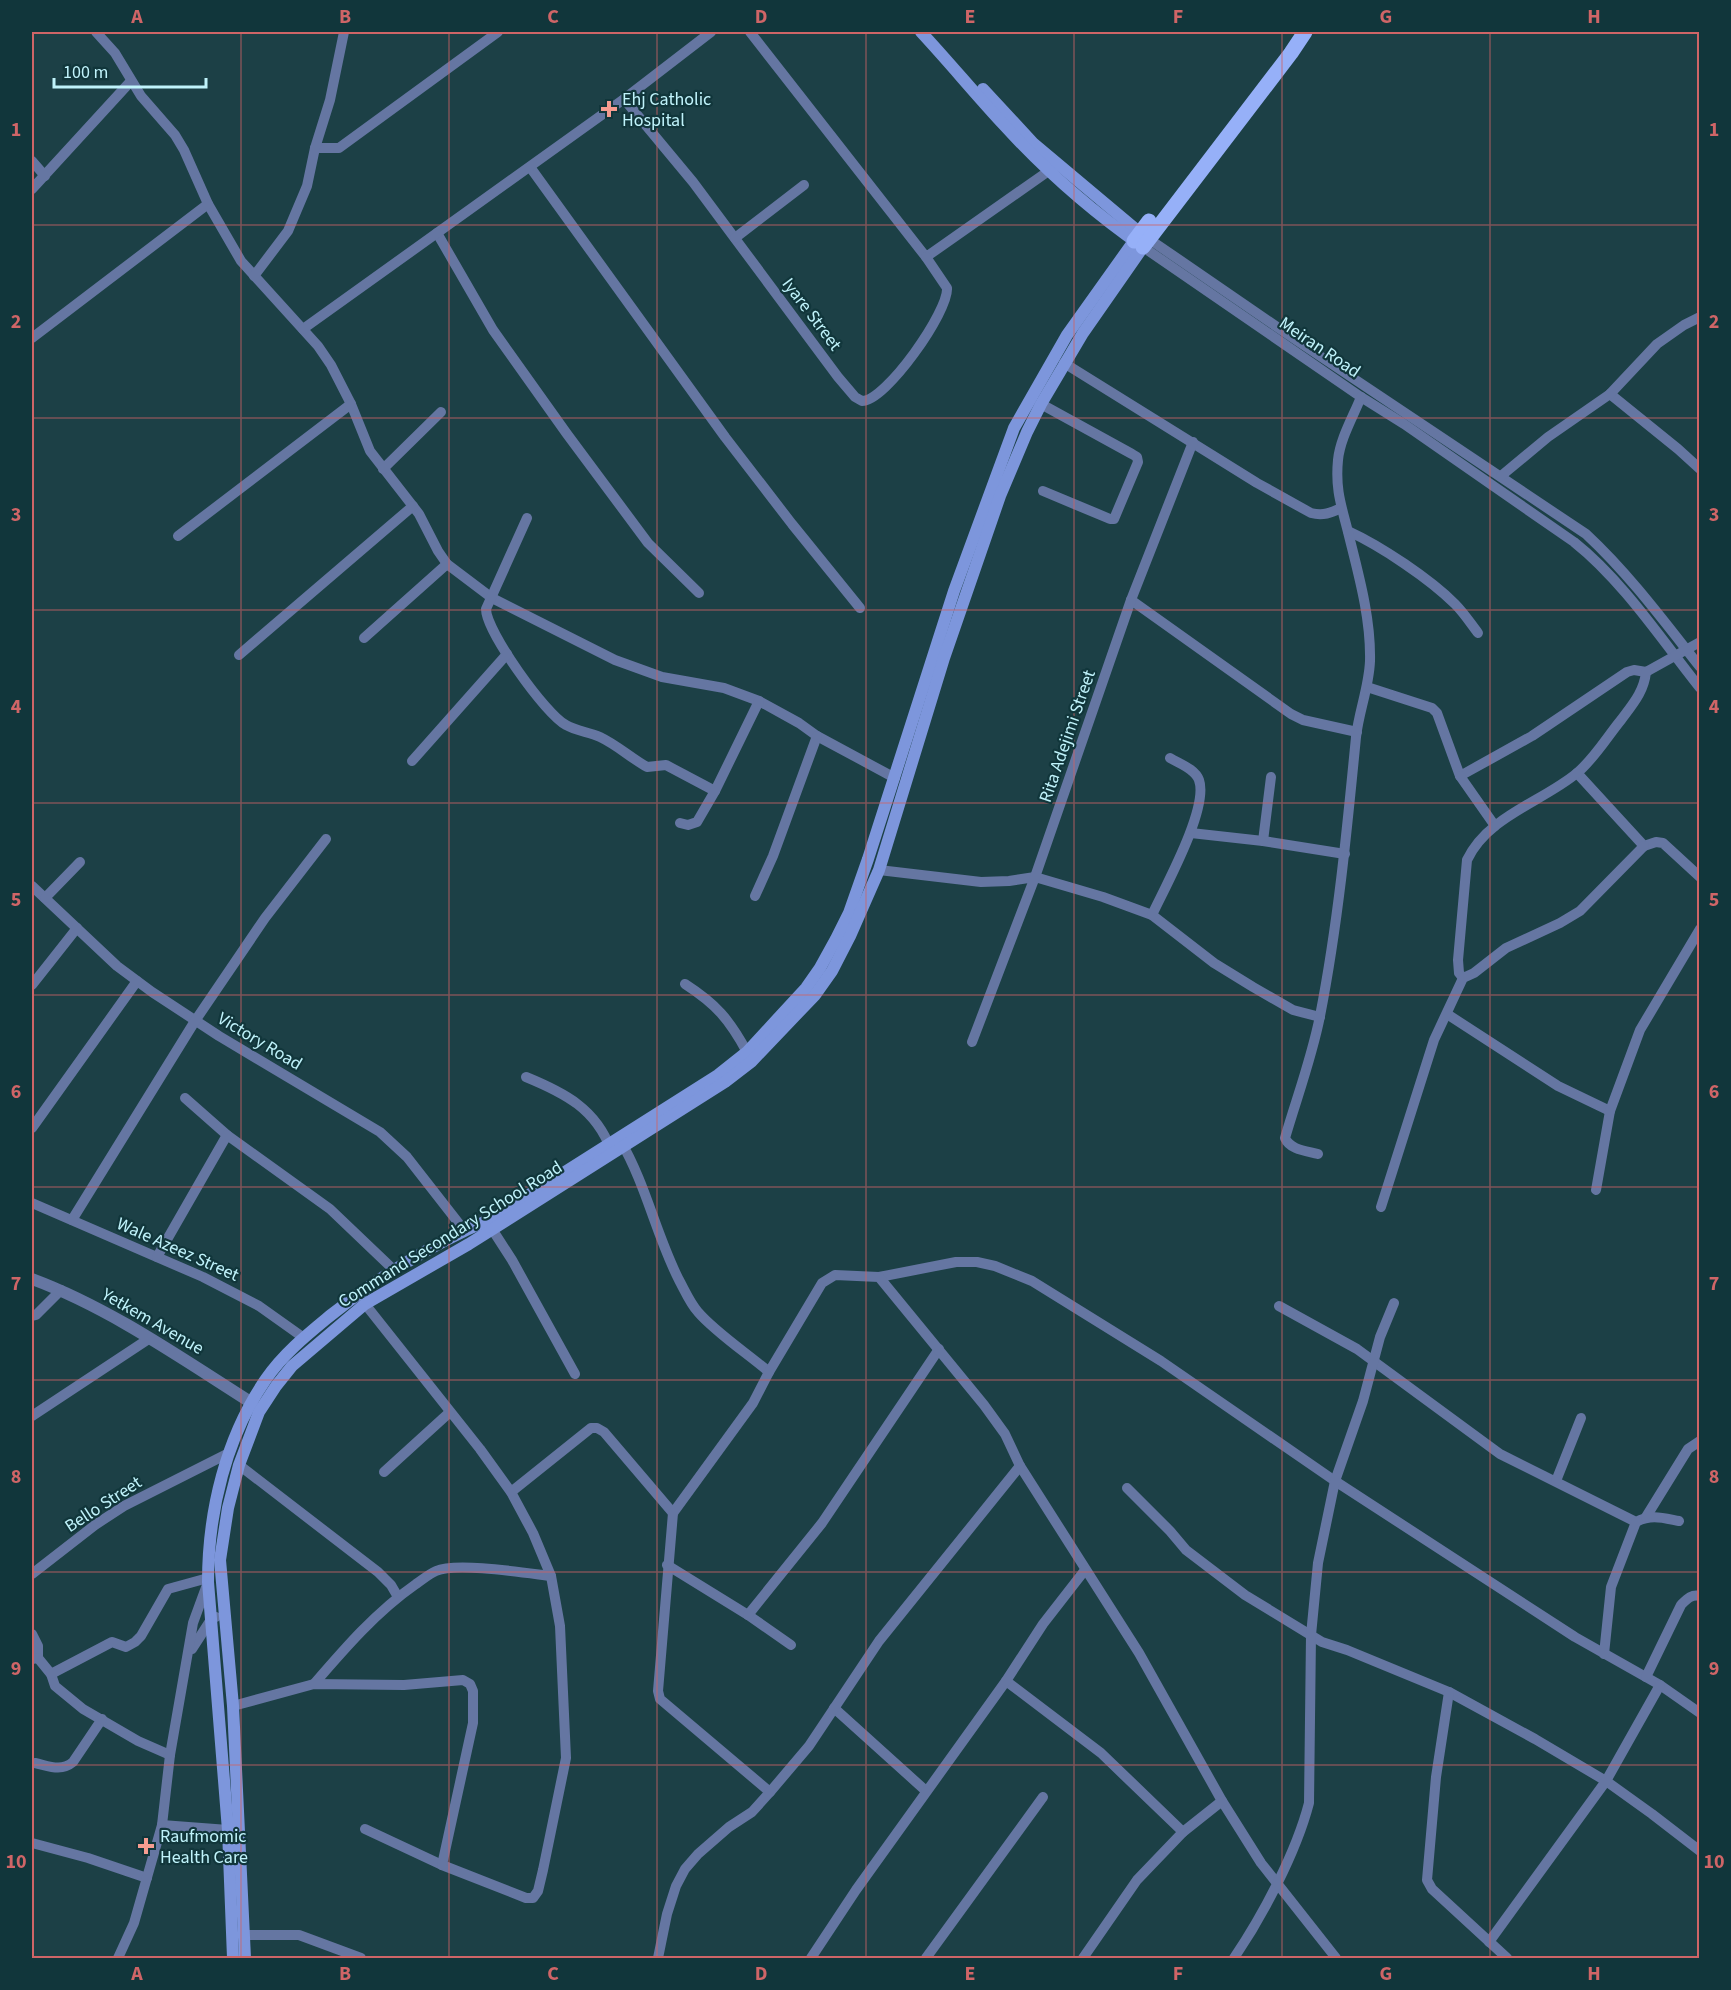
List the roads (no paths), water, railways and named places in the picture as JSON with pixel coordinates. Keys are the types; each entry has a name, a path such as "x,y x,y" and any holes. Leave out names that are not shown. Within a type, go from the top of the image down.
{"main road":[{"name":"Meiran Road","path":"921,32 1005,127 1050,170 1141,240"},
{"name":"Meiran Road","path":"931,32 1033,143 1090,199"},
{"path":"749,1057 820,968 849,913 895,798 1000,496 1041,404 1141,240 1296,32"},
{"path":"749,1057 815,995 832,971 862,911 879,870 895,798 895,778 954,591 1014,429 1067,335 1292,53 1305,32"},
{"name":"Command Secondary School Road","path":"721,1078 734,1061 749,1057"},
{"name":"Command Secondary School Road","path":"233,1959 218,1617 220,1560 228,1508 239,1466 259,1412 292,1366 365,1304 492,1229 616,1145 721,1078 749,1057"},
{"name":"Command Secondary School Road","path":"245,1959 233,1706 218,1617 208,1580 210,1532 229,1453 252,1403 266,1379 283,1358 358,1294 394,1270 464,1230 491,1218 616,1145"}],"street":[{"path":"96,32 115,53 141,96 175,135 229,244 331,365 351,404 365,441 383,469 413,506 447,564 492,598 615,660 662,677 724,688 759,701 800,723 817,736 895,778"},
{"path":"254,276 288,231 307,186 315,148 330,100 344,32"},
{"path":"315,148 339,148 498,32"},
{"path":"303,329 624,99 711,32"},
{"path":"750,32 926,257 1050,170"},
{"path":"32,189 131,81"},
{"name":"Iyare Street","path":"624,99 693,182 838,377 855,397 862,401 874,398 907,363 937,317 948,292 926,257"},
{"path":"32,161 45,176"},
{"path":"530,167 725,437 860,608"},
{"path":"735,238 804,185"},
{"path":"32,338 208,204"},
{"path":"437,233 493,330 567,434 648,543 699,593"},
{"name":"Meiran Road","path":"1141,240 1586,534 1606,552 1650,602 1700,667"},
{"name":"Meiran Road","path":"1204,283 1361,397 1482,478 1590,555 1618,586 1700,688"},
{"path":"1501,476 1548,437 1610,394 1657,344 1700,317"},
{"path":"1064,363 1257,483 1311,513 1329,514 1341,508"},
{"path":"1610,394 1678,449 1700,470"},
{"path":"1318,1155 1291,1146 1285,1138 1320,1017 1345,854 1357,732 1367,687 1369,636 1337,482 1338,458 1342,441 1361,397"},
{"path":"178,536 351,404"},
{"path":"1041,404 1132,454 1137,457 1138,462 1114,519 1043,491"},
{"path":"383,469 441,412"},
{"name":"Rita Adejimi Street","path":"972,1042 1035,877 1131,600 1193,442"},
{"path":"238,655 413,506"},
{"path":"527,518 486,609 487,617 507,654 540,700 565,725 600,737 647,766 666,765 674,768 715,791"},
{"path":"1348,531 1373,543 1434,587 1456,605 1478,633"},
{"path":"364,638 447,564"},
{"path":"1131,600 1291,714 1303,720 1357,732"},
{"path":"1460,776 1532,736 1627,672 1634,670 1646,672 1700,642"},
{"path":"412,761 507,654"},
{"path":"1463,978 1459,973 1458,960 1467,860 1474,847 1495,826 1577,773 1637,699 1645,684 1646,672"},
{"path":"1367,687 1432,708 1437,713 1460,776 1495,826"},
{"path":"680,823 687,825 697,822 715,791 759,701"},
{"path":"755,896 773,856 817,736"},
{"path":"1152,915 1191,833 1201,790 1198,778 1191,770 1170,758"},
{"path":"1577,773 1644,846"},
{"path":"1263,841 1271,777"},
{"path":"1191,833 1263,841 1345,854"},
{"path":"72,1220 195,1021 265,918 326,838"},
{"path":"1381,1207 1434,1040 1463,978 1474,973 1506,948 1580,911 1644,846 1656,842 1663,843 1699,876"},
{"path":"45,898 80,862"},
{"path":"879,870 981,882 1035,877 1103,897 1152,915 1214,963 1253,987 1293,1010 1320,1017"},
{"name":"Victory Road","path":"32,886 117,966 137,981 195,1021 380,1132 407,1157 464,1230"},
{"path":"32,984 77,928"},
{"path":"1596,1190 1610,1111 1640,1030 1700,929"},
{"path":"32,1128 137,981"},
{"path":"686,984 703,995 723,1013 749,1057"},
{"path":"1447,1014 1558,1086 1610,1111"},
{"path":"526,1077 560,1090 594,1118 641,1181 667,1255 698,1312 769,1372"},
{"path":"185,1098 227,1135 330,1209 394,1270"},
{"path":"158,1257 227,1135"},
{"name":"Wale Azeez Street","path":"32,1203 204,1277 250,1301 304,1338"},
{"path":"492,1229 512,1260 575,1374"},
{"path":"770,1792 660,1699 658,1691 672,1513 753,1402 827,1278 835,1275 879,1277 956,1262 977,1262 1014,1272 1073,1305 1161,1361 1335,1481 1605,1654 1660,1685 1700,1713"},
{"path":"879,1277 1005,1434 1020,1466 1138,1653 1222,1801 1276,1884 1306,1917 1336,1959"},
{"name":"Yetkem Avenue","path":"32,1278 61,1290 150,1338 252,1403"},
{"path":"32,1316 36,1315 61,1290"},
{"path":"1234,1959 1276,1884 1303,1826 1309,1803 1311,1635 1318,1563 1335,1481 1394,1303"},
{"path":"365,1304 511,1492 533,1533 551,1576 560,1626 566,1758 538,1891 533,1898 525,1898 442,1865 366,1829"},
{"path":"1279,1306 1357,1349 1500,1454 1636,1522"},
{"path":"32,1416 150,1338"},
{"path":"748,1615 822,1523 939,1349"},
{"path":"384,1472 450,1412"},
{"path":"1556,1481 1581,1418"},
{"path":"511,1492 591,1428 597,1428 604,1432 672,1513"},
{"path":"1605,1654 1611,1587 1636,1522 1646,1517 1688,1449 1700,1441"},
{"name":"Bello Street","path":"32,1574 95,1525 124,1506 229,1453"},
{"path":"239,1466 378,1572 391,1585 398,1597"},
{"path":"658,1959 667,1914 676,1886 685,1869 698,1854 729,1827 752,1812 809,1746 879,1641 1020,1466"},
{"path":"1127,1488 1186,1550 1245,1595 1322,1642 1449,1692 1606,1781 1700,1851"},
{"path":"1646,1517 1679,1521"},
{"path":"667,1564 791,1645"},
{"path":"314,1684 355,1636 398,1597 436,1571 493,1569 551,1576"},
{"path":"811,1959 856,1890 1006,1681 1043,1624 1085,1570"},
{"path":"118,1959 134,1923 162,1825 170,1755 193,1623 208,1580"},
{"path":"51,1674 112,1642 126,1647 135,1642 141,1636 168,1589 208,1580"},
{"path":"1646,1677 1681,1605 1694,1595 1700,1596"},
{"path":"188,1658 202,1631 218,1617"},
{"path":"32,1634 38,1646 35,1659 51,1674 55,1686 83,1709 138,1741 170,1755"},
{"path":"233,1706 314,1684 404,1685 463,1680 470,1684 473,1691 473,1723 442,1865"},
{"path":"1006,1681 1101,1753 1183,1832"},
{"path":"1489,1942 1606,1781 1660,1685"},
{"path":"1449,1692 1436,1777 1427,1880 1432,1889 1507,1959"},
{"path":"834,1708 927,1791"},
{"path":"35,1763 66,1768 73,1762 102,1719"},
{"path":"926,1959 1043,1797"},
{"path":"1083,1959 1137,1880 1183,1832 1222,1801"},
{"path":"162,1825 228,1830"},
{"path":"32,1843 88,1858 147,1878"},
{"path":"244,1935 299,1935 360,1959"}],"place":[{"name":"Ehj Catholic Hospital","path":"609,109"},
{"name":"Raufmomic Health Care","path":"146,1846"}]}
